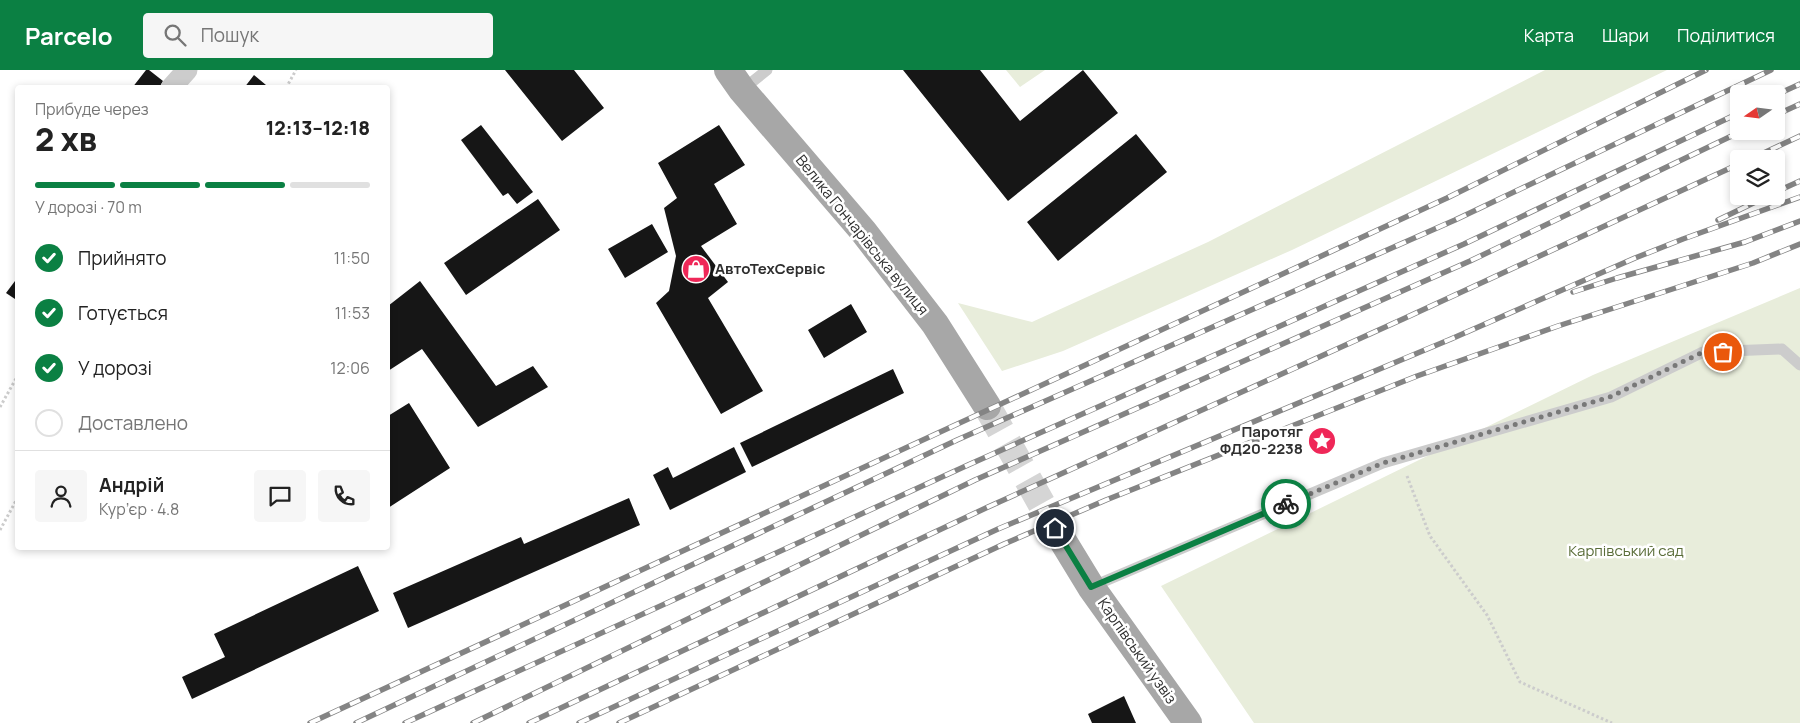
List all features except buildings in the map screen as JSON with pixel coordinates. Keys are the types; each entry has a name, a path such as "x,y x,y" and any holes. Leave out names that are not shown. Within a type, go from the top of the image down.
{"main road":[{"name":"Велика Гончарівська вулиця","path":"735,80 863,230 935,324 987,406"},
{"name":"Карпівський узвіз","path":"1055,528 1091,587 1188,723"}],"street":[{"path":"174,85 187,70"}],"lane":[{"path":"735,80 767,70"},
{"path":"1091,587 1374,467 1610,397 1703,352 1782,349 1800,366"}],"path":[{"path":"288,85 296,70"},
{"path":"0,406 15,380"},
{"path":"1400,459 1430,536 1487,615 1520,682 1612,723"},
{"path":"0,530 15,502"}],"green space":[{"path":"1006,70 1045,70 1020,87"},
{"path":"1545,70 1667,70 1292,250 1063,351 1002,371 958,303 1032,322 1208,242"},
{"name":"Карпівський сад","path":"1800,288 1800,723 1254,723 1161,586 1593,375"}],"tunnel":[{"path":"987,406 1055,528"}],"railway":[{"path":"310,723 1447,198 1706,70"},
{"path":"356,723 957,440 1455,220 1771,70"},
{"path":"1785,91 1800,84"},
{"path":"1785,111 1800,104"},
{"path":"405,723 968,465 1464,244 1730,117"},
{"path":"1770,150 1800,136"},
{"path":"473,723 975,480 1470,261 1730,137"},
{"path":"529,723 988,507 1730,168"},
{"path":"1785,188 1800,181"},
{"path":"579,723 998,529 1451,339 1635,258 1800,197"},
{"path":"1718,220 1749,205"},
{"path":"1573,292 1745,242 1800,221"},
{"path":"619,723 1004,544 1106,500 1417,376 1558,326 1753,263 1800,244"}],"way so far":[{"path":"1286,504 1383,463 1610,397 1703,352 1723,352"}],"place":[{"name":"АвтоТехСервіс","path":"696,269"},
{"name":"Паротяг ФД20-2238","path":"1322,441"}],"route":[{"path":"1055,528 1091,587 1286,504"}]}
